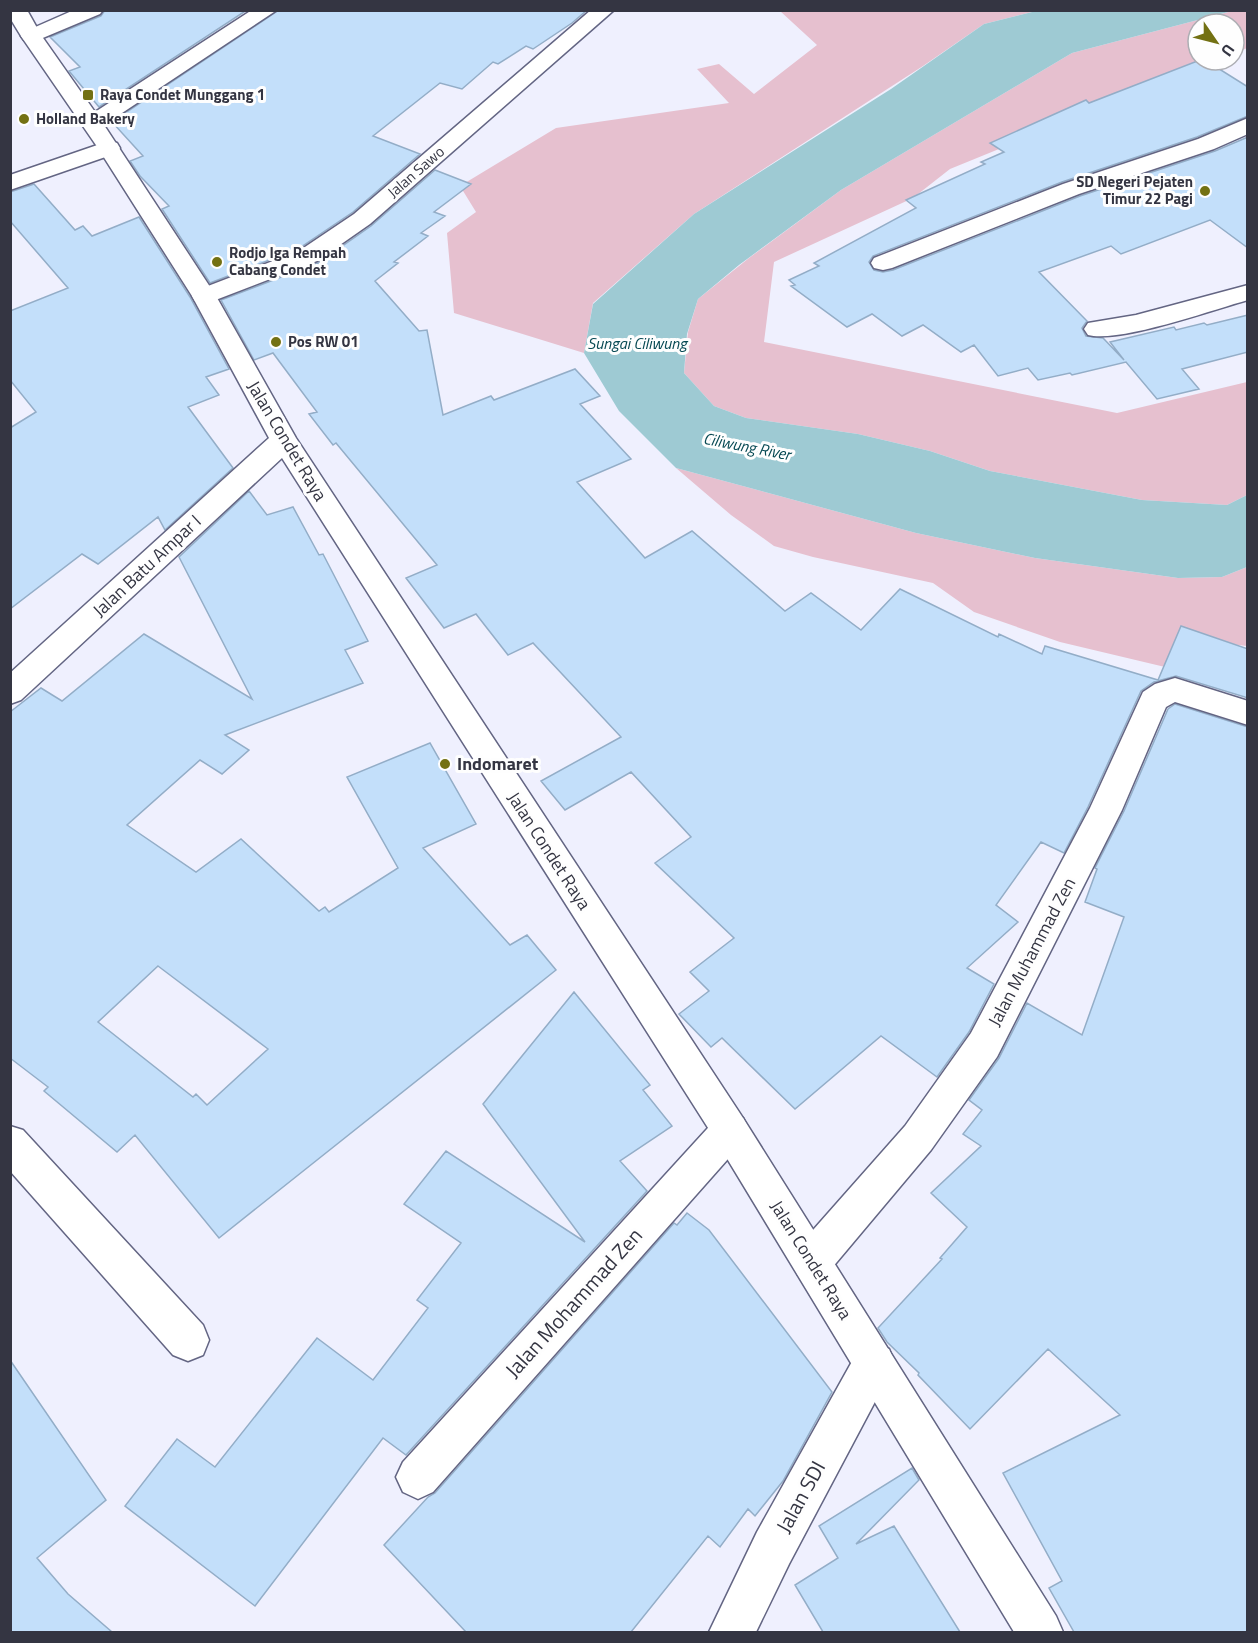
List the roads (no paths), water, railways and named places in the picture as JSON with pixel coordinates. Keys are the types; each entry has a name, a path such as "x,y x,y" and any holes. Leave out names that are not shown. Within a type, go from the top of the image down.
{"street":[{"path":"20,22 93,10"},
{"path":"10,183 100,136 267,10"},
{"name":"Jalan Sawo","path":"204,296 308,256 362,219 604,10"},
{"name":"Jalan Condet Raya","path":"20,22 100,136 204,296 284,440 730,1130 1040,1632"},
{"path":"883,263 1071,189 1206,144 1248,125"},
{"path":"1097,329 1138,322 1248,292"},
{"name":"Jalan Batu Ampar I","path":"10,692 284,440"},
{"name":"Jalan Muhammad Zen","path":"812,1261 918,1138 984,1045 1106,810 1154,700 1166,692 1175,690 1248,713"},
{"name":"Jalan Mohammad Zen","path":"418,1477 730,1130"},
{"path":"10,1143 188,1340"},
{"name":"Jalan SDI","path":"732,1632 773,1548 874,1364"}],"water":[{"name":"Sungai Ciliwung","path":"1036,11 1232,11 1186,12 1186,23 1072,53 841,190 739,265 698,299 687,334 684,373 714,406 746,418 858,434 930,451 990,471 1142,500 1227,505 1247,495 1247,567 1222,577 1178,578 1035,558 916,533 676,468 619,411 584,353 593,304 694,214 891,89 984,24"}],"place":[{"name":"Raya Condet Munggang 1","path":"88,95"},
{"name":"Holland Bakery","path":"24,119"},
{"name":"SD Negeri Pejaten Timur 22 Pagi","path":"1205,191"},
{"name":"Rodjo Iga Rempah Cabang Condet","path":"217,262"},
{"name":"Pos RW 01","path":"276,342"},
{"name":"Indomaret","path":"445,764"}],"water label":[{"name":"Ciliwung River","path":"747,446"}]}
